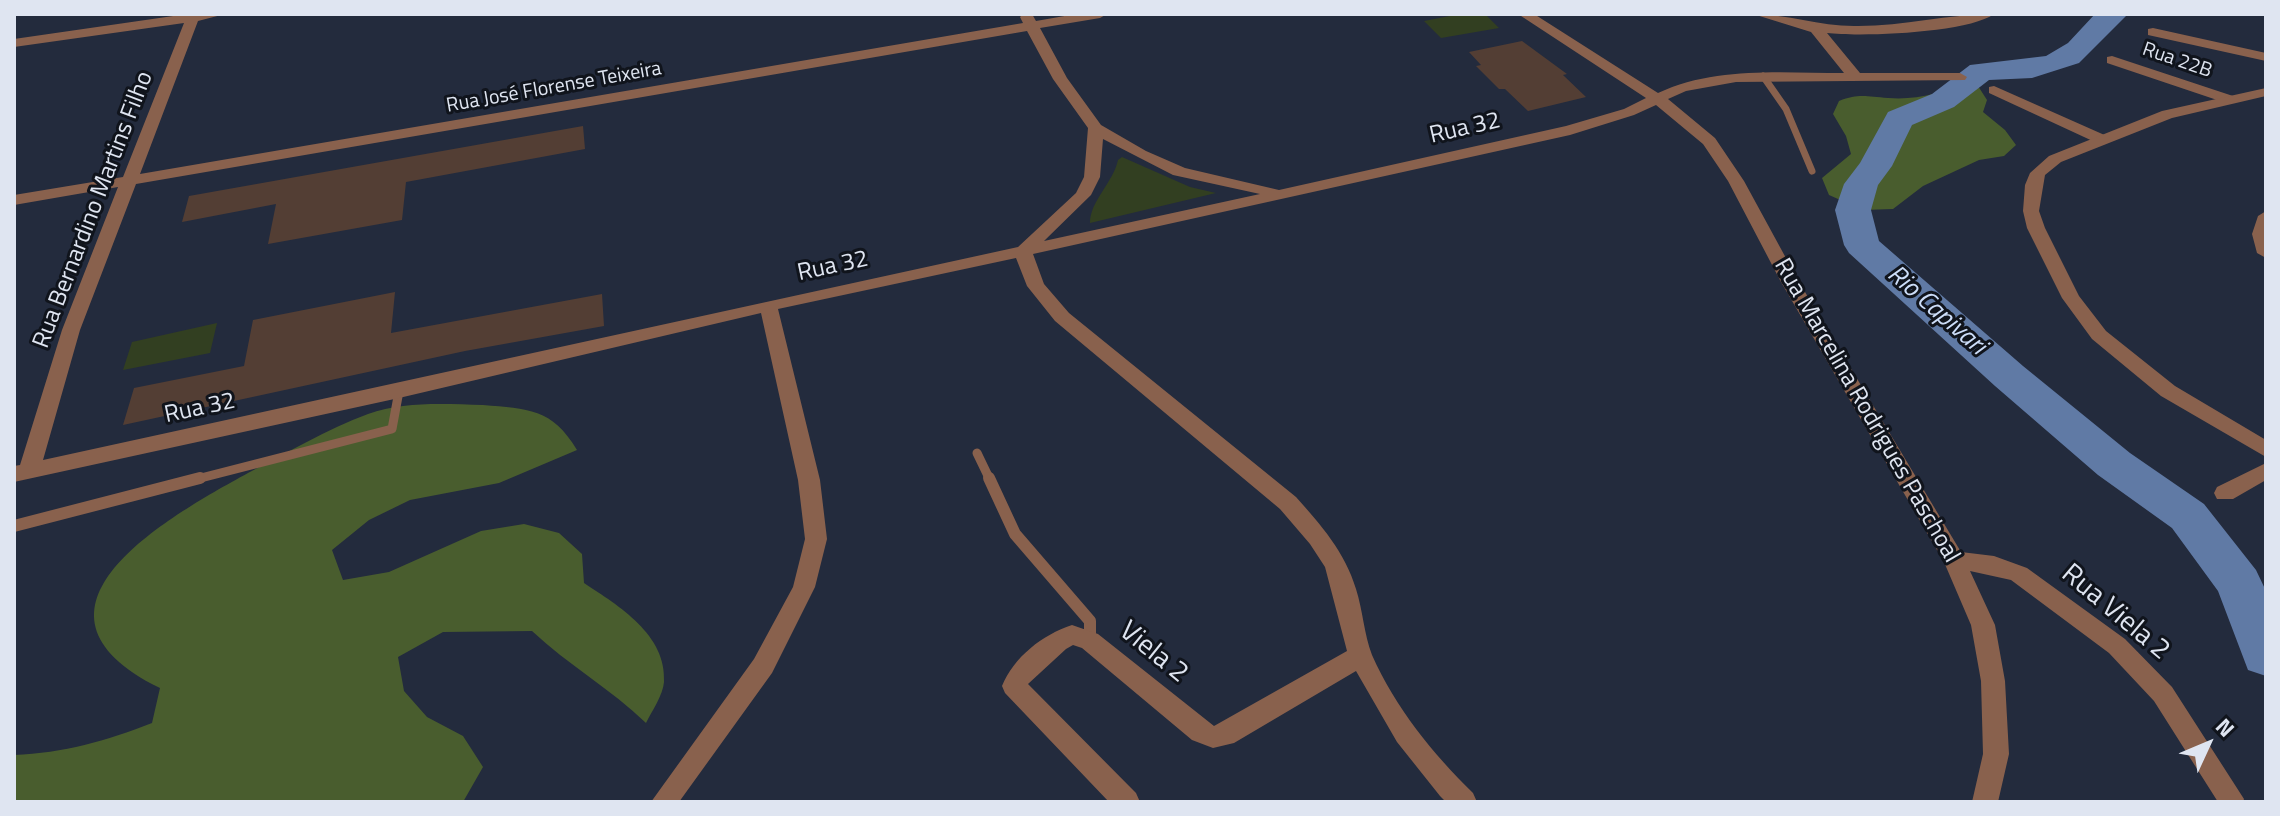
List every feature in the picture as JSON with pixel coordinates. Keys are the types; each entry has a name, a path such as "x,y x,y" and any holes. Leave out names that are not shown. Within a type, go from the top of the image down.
{"street":[{"path":"14,43 218,14"},
{"name":"Rua José Florense Teixeira","path":"14,200 1029,20 1100,14"},
{"name":"Rua Marcelina Rodrigues Paschoal","path":"1525,14 1659,99 1709,141 1736,181 1790,282 1954,560 1983,625 1993,681 1996,754 1985,802"},
{"path":"1760,14 1815,28 1870,21 1910,27 1987,14"},
{"name":"Rua Bernardino Martins Filho","path":"22,472 71,330 193,16"},
{"path":"1029,20 1060,79 1096,128 1158,166 1193,178 1289,193"},
{"path":"1815,28 1856,78"},
{"path":"2153,32 2266,57"},
{"name":"Rua 22B","path":"2112,60 2228,99"},
{"path":"1622,74 1632,93 1629,112"},
{"name":"Rua 32","path":"22,472 1570,130 1629,112 1682,87 1763,76 1960,77"},
{"path":"1994,90 2103,140"},
{"path":"2265,93 2167,114 2046,164 2033,185 2031,211 2071,298 2099,335 2168,391 2266,450"},
{"path":"1096,128 1092,177 1083,195 1023,252 1036,286 1062,317 1288,503 1318,537 1341,577 1360,656 1401,727 1443,782 1464,802"},
{"path":"2266,216 2261,227 2266,253"},
{"path":"664,802 763,666 804,587 816,539 809,480 768,305"},
{"path":"2225,493 2266,471"},
{"name":"Rua Viela 2","path":"1954,560 1994,565 2019,574 2117,646 2163,694 2231,799"},
{"name":"Viela 2","path":"1127,802 1014,686 1015,679 1065,637 1074,634 1090,641 1201,732 1213,737 1225,735 1360,656"}],"lane":[{"path":"1763,76 1786,109 1812,171"},
{"path":"14,526 392,429 399,391"},
{"path":"977,453 1015,534 1076,601 1090,621 1090,641"}],"green space":[{"path":"1460,14 1485,14 1499,28 1441,38 1424,21"},
{"path":"1967,80 1978,86 1987,100 1983,112 2005,130 2016,145 2004,156 1979,160 1923,186 1893,209 1863,210 1829,195 1822,178 1851,154 1846,136 1833,114 1839,101 1858,96 1919,97"},
{"path":"1122,157 1190,187 1216,193 1090,223 1094,207"},
{"path":"217,323 210,353 123,370 132,342"},
{"path":"410,405 483,405 538,413 558,426 577,450 499,483 410,500 369,520 332,550 343,580 389,572 481,531 524,524 559,533 582,554 584,583 625,612 658,650 664,682 646,723 532,631 443,632 398,657 404,691 427,717 463,736 483,767 463,802 14,802 14,755 84,745 152,723 160,688 115,658 96,628 97,598 114,568 143,540 214,492 307,442 368,414"}],"building":[{"path":"1522,41 1567,74 1563,75 1586,97 1528,111 1476,66 1481,65 1469,52"},
{"path":"583,126 585,149 406,182 402,220 268,244 276,204 182,222 189,196"},
{"path":"395,292 391,333 602,294 604,326 465,351 123,425 134,388 244,366 253,320"}],"waterway":[{"name":"Rio Capivari","path":"2114,14 2068,57 2032,69 1981,71 1963,88 1943,100 1899,119 1875,166 1861,184 1853,210 1862,245 2009,376 2114,464 2188,516 2239,583 2266,655"}]}
